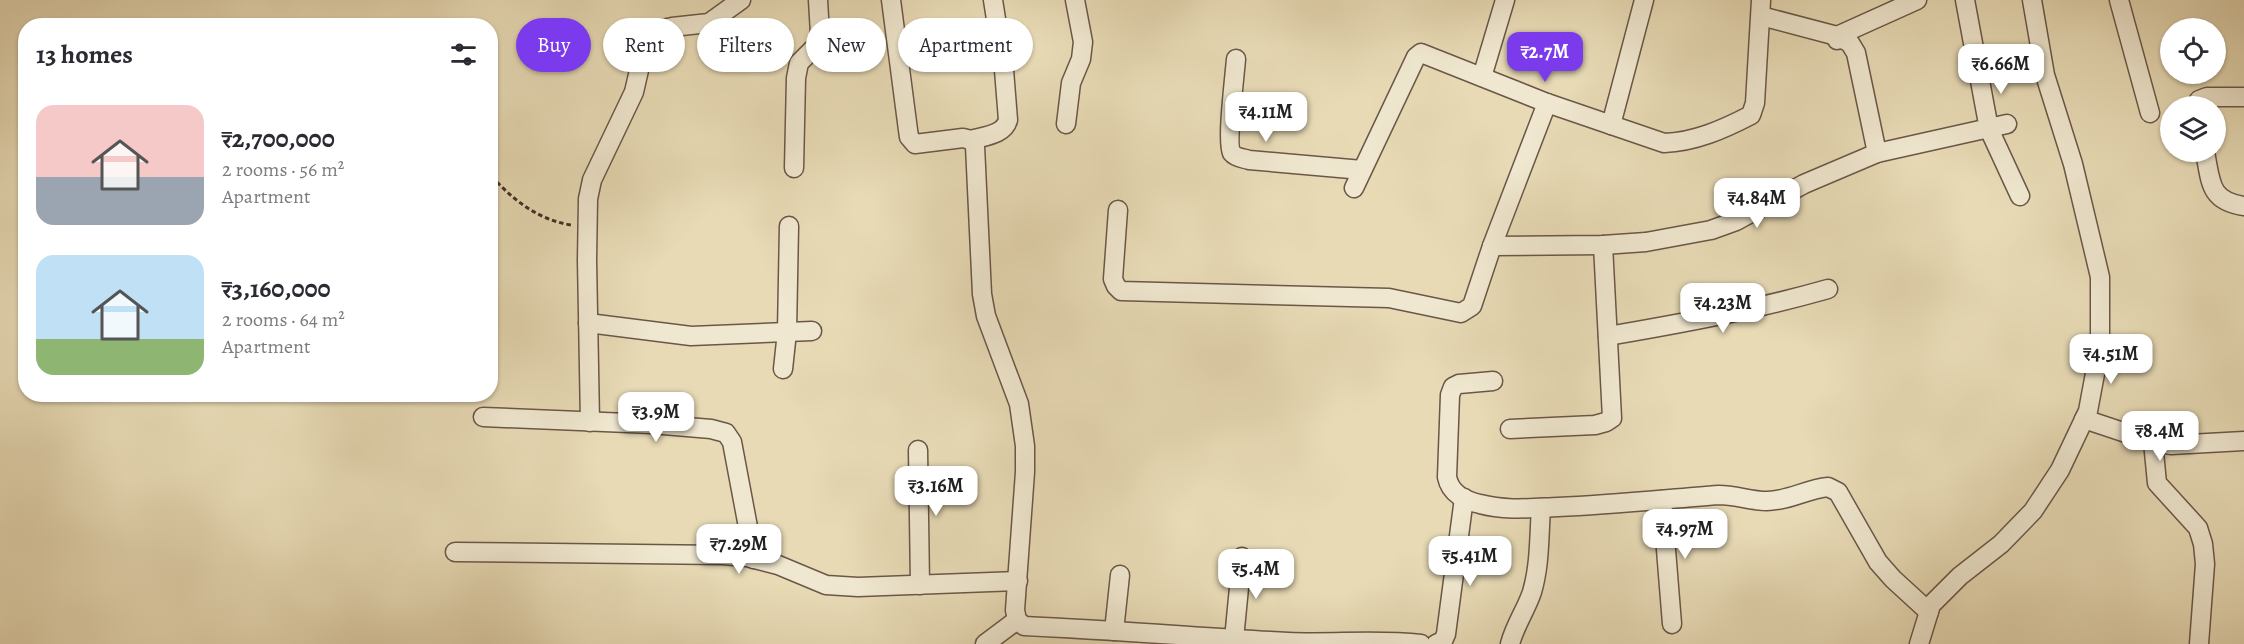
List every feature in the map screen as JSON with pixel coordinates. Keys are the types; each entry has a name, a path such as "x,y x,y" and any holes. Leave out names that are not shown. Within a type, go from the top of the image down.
{"street":[{"path":"590,422 588,199 592,180 634,92 645,44 650,34 672,27 709,23 741,0"},
{"path":"794,168 796,78 799,63 818,45 820,34 818,0"},
{"path":"891,0 908,130 915,144 963,138 971,140 999,132 1006,127 1008,120 1004,70 993,0"},
{"path":"1066,124 1071,83 1081,59 1083,42 1075,0"},
{"path":"1482,77 1505,0"},
{"path":"1611,125 1644,0"},
{"path":"1837,38 1917,0"},
{"path":"1965,0 1998,127 2020,196"},
{"path":"1919,644 1931,605 1960,576 2001,544 2033,511 2060,470 2088,411 2100,346 2100,277 2073,164 2045,75 2032,0"},
{"path":"2119,0 2150,113"},
{"path":"1354,188 1418,54 1421,53 1547,104 1664,142 1684,142 1751,115 1755,103 1761,8 1850,43 1856,54 1877,153"},
{"path":"1236,59 1229,147 1232,152 1239,158 1249,160 1362,171"},
{"path":"2226,97 2244,97"},
{"path":"1118,210 1113,279 1121,291 1389,298 1461,313 1466,312 1472,306 1492,246 1547,104"},
{"path":"1492,246 1603,246 1646,242 1711,230 1736,221 1804,184 1877,153 1998,127"},
{"path":"971,140 975,146 976,159 982,294 986,316 1019,404 1025,446 1015,610 1017,620 1024,626 1105,635 1292,643 1388,640 1420,644"},
{"path":"2208,162 2217,195 2226,202 2244,206"},
{"path":"783,369 787,332 789,225"},
{"path":"1510,429 1584,426 1610,421 1612,414 1603,246"},
{"path":"1608,336 1707,320 1774,305 1828,289"},
{"path":"588,323 691,336 812,331"},
{"path":"1493,381 1459,384 1453,387 1450,395 1447,477 1451,489 1464,498 1479,504 1502,508 1541,508 1603,506 1733,495 1768,501 1785,499 1819,488 1834,489 1838,492 1878,562 1929,612"},
{"path":"483,417 711,429 726,434 732,442 754,559"},
{"path":"2084,419 2153,442 2171,445 2244,441"},
{"path":"2153,442 2157,483 2198,528 2203,544 2205,564 2199,644"},
{"path":"918,450 921,585"},
{"path":"1436,644 1443,641 1446,634 1464,498"},
{"path":"1662,500 1672,624"},
{"path":"1510,644 1518,620 1532,594 1541,508"},
{"path":"455,552 723,555 777,565 826,585 858,587 1018,581"},
{"path":"1234,639 1242,557"},
{"path":"1105,635 1120,575"},
{"path":"986,644 1017,620"}],"path":[{"path":"498,183 525,208 537,215 555,223 588,228"}]}
